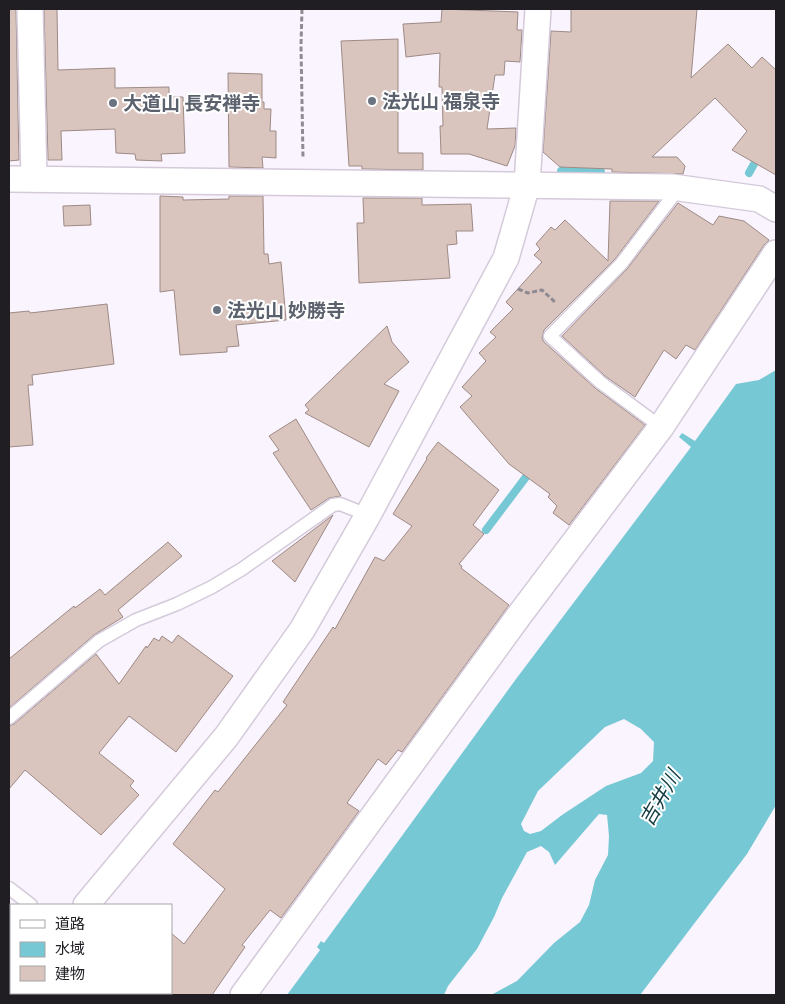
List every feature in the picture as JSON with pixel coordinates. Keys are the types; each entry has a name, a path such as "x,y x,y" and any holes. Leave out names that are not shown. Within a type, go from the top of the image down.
{"street":[{"path":"30,9 34,179"},
{"path":"87,904 226,737 302,630 368,515 506,258 527,185 538,9"},
{"path":"9,179 679,188 759,199 776,209"},
{"path":"243,995 507,632 661,427 776,252"}],"lane":[{"path":"661,427 600,382 550,336 621,264 679,188"},
{"path":"9,718 98,641 136,620 177,604 212,587 242,569 333,505 340,504 368,515"},
{"path":"9,888 30,904"}],"path":[{"path":"302,9 303,182"},
{"path":"496,276 515,288 528,292 542,290 570,315"}],"water":[{"name":"吉井川","path":"776,370 776,805 747,854 640,995 491,995 517,981 554,943 580,922 589,905 595,880 608,855 607,815 599,814 555,865 549,852 541,846 527,852 477,949 448,986 444,995 287,995 320,950 317,947 321,941 324,943 516,679 691,447 679,437 682,433 695,441 736,384 759,380","holes":["624,719 641,729 654,742 653,761 641,773 606,786 541,831 530,834 524,831 521,824 538,791 605,727"]}],"building":[{"path":"9,9 16,9 19,160 9,161"},
{"path":"44,9 57,9 58,70 115,68 115,88 169,87 169,97 183,97 185,153 161,154 162,161 136,160 135,154 116,153 115,129 61,131 62,160 48,160"},
{"path":"442,9 518,12 517,30 522,30 520,62 505,61 504,75 495,75 487,129 516,128 515,146 507,166 469,154 441,154 440,126 443,126 442,87 439,87 440,53 406,57 403,24 441,22"},
{"path":"571,9 697,9 691,78 728,44 752,68 762,57 776,70 776,175 732,150 747,131 715,98 652,157 677,157 685,166 683,174 612,172 612,169 560,167 543,152 551,31 571,32"},
{"path":"398,39 398,153 423,153 423,170 362,169 362,166 349,166 341,41"},
{"path":"228,73 262,74 262,102 264,102 264,109 271,109 270,131 276,131 276,158 262,157 263,168 229,167"},
{"path":"160,196 183,197 183,200 229,199 229,196 263,196 264,254 268,254 269,264 281,262 286,320 236,325 239,346 227,347 227,352 180,355 174,290 160,292"},
{"path":"363,198 422,198 422,205 471,204 473,231 456,231 457,244 447,245 450,278 359,283 357,223 364,223"},
{"path":"610,201 659,201 615,259 544,330 542,338 544,342 595,388 645,425 569,525 553,513 557,506 548,497 550,494 509,464 460,407 472,396 462,387 486,361 479,353 496,337 490,332 513,309 506,302 542,262 534,255 540,249 536,244 551,227 555,230 565,220 608,261"},
{"path":"678,203 713,225 719,216 744,221 769,240 695,350 686,345 676,359 664,350 635,397 605,376 562,336 627,269"},
{"path":"90,205 91,225 64,226 63,206"},
{"path":"107,304 114,364 32,375 33,385 28,385 33,445 9,447 9,313 29,311 30,313"},
{"path":"387,326 392,342 409,362 384,384 399,391 369,447 305,413 309,410 305,405"},
{"path":"296,419 341,496 329,498 311,510 273,453 279,450 269,436"},
{"path":"438,442 499,490 473,525 484,534 459,564 462,566 461,568 509,605 402,752 398,750 386,765 378,759 347,803 359,811 281,918 270,910 242,945 245,947 212,995 171,995 172,934 184,944 225,889 173,844 215,790 218,792 287,705 283,702 333,627 335,629 375,557 384,561 412,526 393,514 426,458"},
{"path":"333,515 295,582 272,561"},
{"path":"168,542 182,556 118,610 123,617 94,635 9,708 9,659 74,606 75,608 100,589 105,595"},
{"path":"178,635 233,676 176,752 129,716 99,753 134,781 130,786 139,795 101,835 25,770 9,789 9,726 14,724 96,654 119,684 146,646 147,648 154,638 159,641 162,636 172,643"}],"waterway":[{"path":"749,173 759,155"},
{"path":"561,171 601,172"},
{"path":"486,530 532,469"}],"place":[{"name":"法光山 福泉寺","path":"372,101"},
{"name":"大道山 長安禅寺","path":"113,103"},
{"name":"法光山 妙勝寺","path":"217,310"}]}
